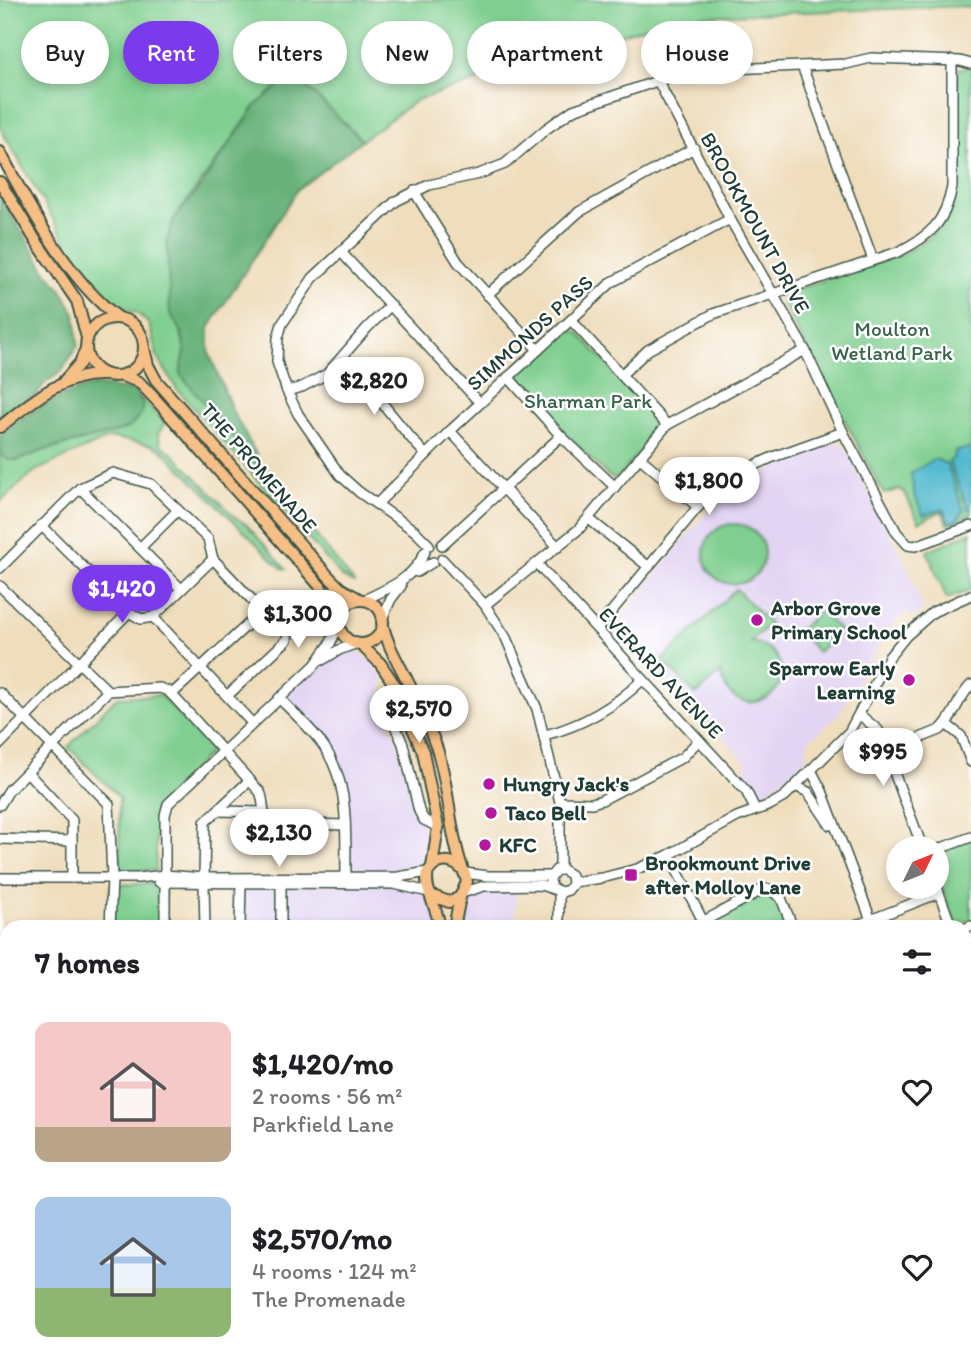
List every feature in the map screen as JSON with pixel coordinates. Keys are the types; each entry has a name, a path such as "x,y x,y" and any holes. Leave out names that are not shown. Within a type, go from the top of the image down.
{"main road":[{"path":"0,152 71,267 97,301 137,329 144,348 136,367 122,376 88,375 64,381"},
{"path":"0,182 77,301 87,338"},
{"path":"0,427 64,381 80,363 93,327 99,322 119,318"},
{"name":"THE PROMENADE","path":"144,348 146,360 156,380 330,578 343,590 363,600"},
{"path":"85,351 92,366 106,375"},
{"name":"THE PROMENADE","path":"122,376 139,382 158,402 318,583 329,599 339,623"},
{"path":"438,920 426,883 438,827 423,752 394,683 380,663 359,643 346,638 339,623 345,607 352,602 363,600 377,608 389,647 417,699 436,747 446,783 454,845 467,882 456,920"},
{"path":"359,643 369,642 377,636 382,621"},
{"path":"430,870 437,863 450,861 463,870"},
{"path":"431,895 443,902 455,900 462,894"}],"street":[{"path":"753,69 846,64 872,58 952,60 971,64"},
{"path":"621,375 648,350 713,314 898,252 922,240 935,228 948,207 952,187 952,60"},
{"path":"802,66 873,260"},
{"path":"560,870 560,802 545,735 523,673 506,638 485,606 438,561 426,558 427,548 415,531 340,475 298,414 287,391 277,362 278,338 282,324 313,278 396,201 414,191 505,164 573,110 649,84"},
{"name":"BROOKMOUNT DRIVE","path":"660,84 730,219 805,350 843,432 897,533 908,545 922,544 971,526"},
{"path":"487,295 579,212 694,148"},
{"path":"414,191 458,262 538,350"},
{"name":"SIMMONDS PASS","path":"377,504 450,431 612,282 730,219"},
{"path":"341,252 480,404"},
{"path":"287,391 302,387 327,374 391,305"},
{"path":"571,320 667,425"},
{"path":"485,606 589,519 667,425 805,350"},
{"path":"342,359 366,383 426,455"},
{"path":"508,377 561,436 615,487"},
{"path":"450,431 558,547"},
{"path":"597,629 698,507 719,486 742,471 773,457 843,432"},
{"path":"442,545 561,436"},
{"path":"639,457 698,507"},
{"path":"0,568 80,488 113,473 151,484 178,510 208,539 213,559 256,604 258,613"},
{"path":"80,488 181,589"},
{"path":"140,548 178,510"},
{"path":"589,519 649,567"},
{"path":"41,525 129,612 141,620 153,617 213,559"},
{"path":"363,600 389,590 420,567 438,561 445,551 442,545 435,542 427,548 420,567 395,593 382,621"},
{"name":"EVERARD AVENUE","path":"537,564 746,791 755,809"},
{"path":"0,586 108,691"},
{"path":"573,881 627,872 668,855 755,809 777,801 849,732 889,657 906,636 933,612 971,595"},
{"path":"0,744 129,612"},
{"path":"172,694 258,613 272,614 288,631 288,640 227,696"},
{"path":"153,617 252,723"},
{"path":"315,665 331,644 339,623"},
{"path":"165,920 165,815 168,804 315,665 337,651 359,643"},
{"path":"545,735 565,730 623,698 642,680"},
{"path":"394,683 386,691 384,700 402,744 419,811 424,820 438,827"},
{"path":"885,752 934,734 946,724 958,700 971,685"},
{"path":"0,805 9,790 108,691 160,688 172,694 250,780 262,797 265,820 273,825 345,825"},
{"path":"0,693 109,804 112,878 110,920"},
{"path":"279,698 319,739 335,764 344,789 346,877"},
{"path":"860,715 875,726 918,836"},
{"path":"946,724 961,736 971,762"},
{"path":"560,802 592,803 602,800 683,757 699,740"},
{"path":"811,770 822,791 871,920"},
{"path":"27,772 69,816 73,825 72,878"},
{"path":"205,920 204,825 250,780"},
{"path":"0,782 9,790"},
{"path":"795,786 808,792 814,799 840,842"},
{"path":"218,811 264,812"},
{"path":"949,845 971,837"},
{"path":"0,839 72,841"},
{"path":"668,855 703,920"},
{"path":"204,881 384,881 430,870"},
{"path":"463,870 488,876 551,876 560,870"},
{"path":"560,870 569,873 573,881"},
{"path":"551,876 558,920"},
{"path":"0,878 138,878 240,884 346,877 403,885 431,895"},
{"path":"281,881 281,920"},
{"path":"462,894 484,886 568,890 573,881"},
{"path":"240,884 240,920"},
{"path":"706,920 762,890 769,889 781,898 790,920"},
{"path":"878,920 917,900"},
{"path":"942,900 949,920"}],"shaded area":[{"name":"Arbor Grove Primary School","path":"836,442 845,448 905,561 923,609 916,616 905,613 889,628 837,717 807,742 807,758 767,792 753,786 746,779 746,762 638,647 621,646 613,637 614,625 712,506 745,481"},
{"path":"351,649 369,659 384,679 379,700 399,746 415,811 431,836 424,865 415,870 373,874 350,869 348,794 345,783 338,767 288,702 288,693 318,665"},
{"path":"241,884 394,884 429,892 438,920 240,920"},
{"path":"490,891 516,891 515,920 463,920 466,904 475,895"}],"green space":[{"path":"0,0 971,0 971,8 964,6 675,17 663,21 641,21 641,28 627,32 627,21 467,21 467,84 417,100 362,140 303,84 347,84 347,21 233,21 233,84 281,84 257,105 174,219 167,240 170,313 180,329 185,352 180,374 355,584 342,577 176,388 157,356 149,324 137,313 109,303 88,279 0,125"},
{"name":"Moulton Wetland Park","path":"971,68 971,515 948,525 942,511 919,522 905,493 900,489 884,494 782,302 783,296 789,292 901,255 928,239 947,218 956,189 958,69"},
{"path":"281,84 303,84 362,140 297,190 209,328 209,353 233,412 272,483 180,374 185,352 182,332 170,313 167,240 174,219 201,186 256,105"},
{"path":"0,196 75,313 78,345 62,371 0,422"},
{"name":"Sharman Park","path":"563,331 578,332 656,418 657,431 619,477 614,479 564,432 524,386 520,373"},
{"path":"95,385 135,391 142,403 142,413 130,427 117,432 45,450 19,460 9,460 0,455 0,436 9,428 58,398"},
{"path":"141,398 165,423 158,434 161,445 236,518 246,524 286,569 281,568 162,450 152,445 106,439 35,471 0,502 0,455 19,460 45,450 117,432"},
{"path":"734,524 751,529 759,537 764,554 759,571 751,579 734,584 717,579 709,571 704,554 709,537 717,529"},
{"path":"971,532 971,590 947,599 927,551"},
{"path":"736,589 770,624 751,642 763,645 773,652 782,673 779,686 771,695 760,701 748,702 736,698 727,689 721,672 696,695 662,660"},
{"path":"821,611 840,631 827,640 818,652 798,631 809,621 811,623 810,620"},
{"path":"161,695 211,751 156,807 156,870 120,871 119,797 68,747 117,697"},
{"path":"971,839 971,920 954,919 947,900 949,899 949,848"},
{"path":"165,883 165,920 110,920 111,885"},
{"path":"761,893 777,900 787,920 712,920"}],"water":[{"path":"971,448 971,508 968,509 949,462 955,451"},
{"path":"935,459 947,464 964,511 956,520 949,522 943,509 923,515 914,493 911,473"}],"place":[{"name":"Arbor Grove Primary School","path":"757,620"},
{"name":"Sparrow Early Learning","path":"909,680"},
{"name":"Hungry Jack's","path":"489,784"},
{"name":"Taco Bell","path":"491,813"},
{"name":"KFC","path":"485,845"},
{"name":"Brookmount Drive after Molloy Lane","path":"631,875"}]}
